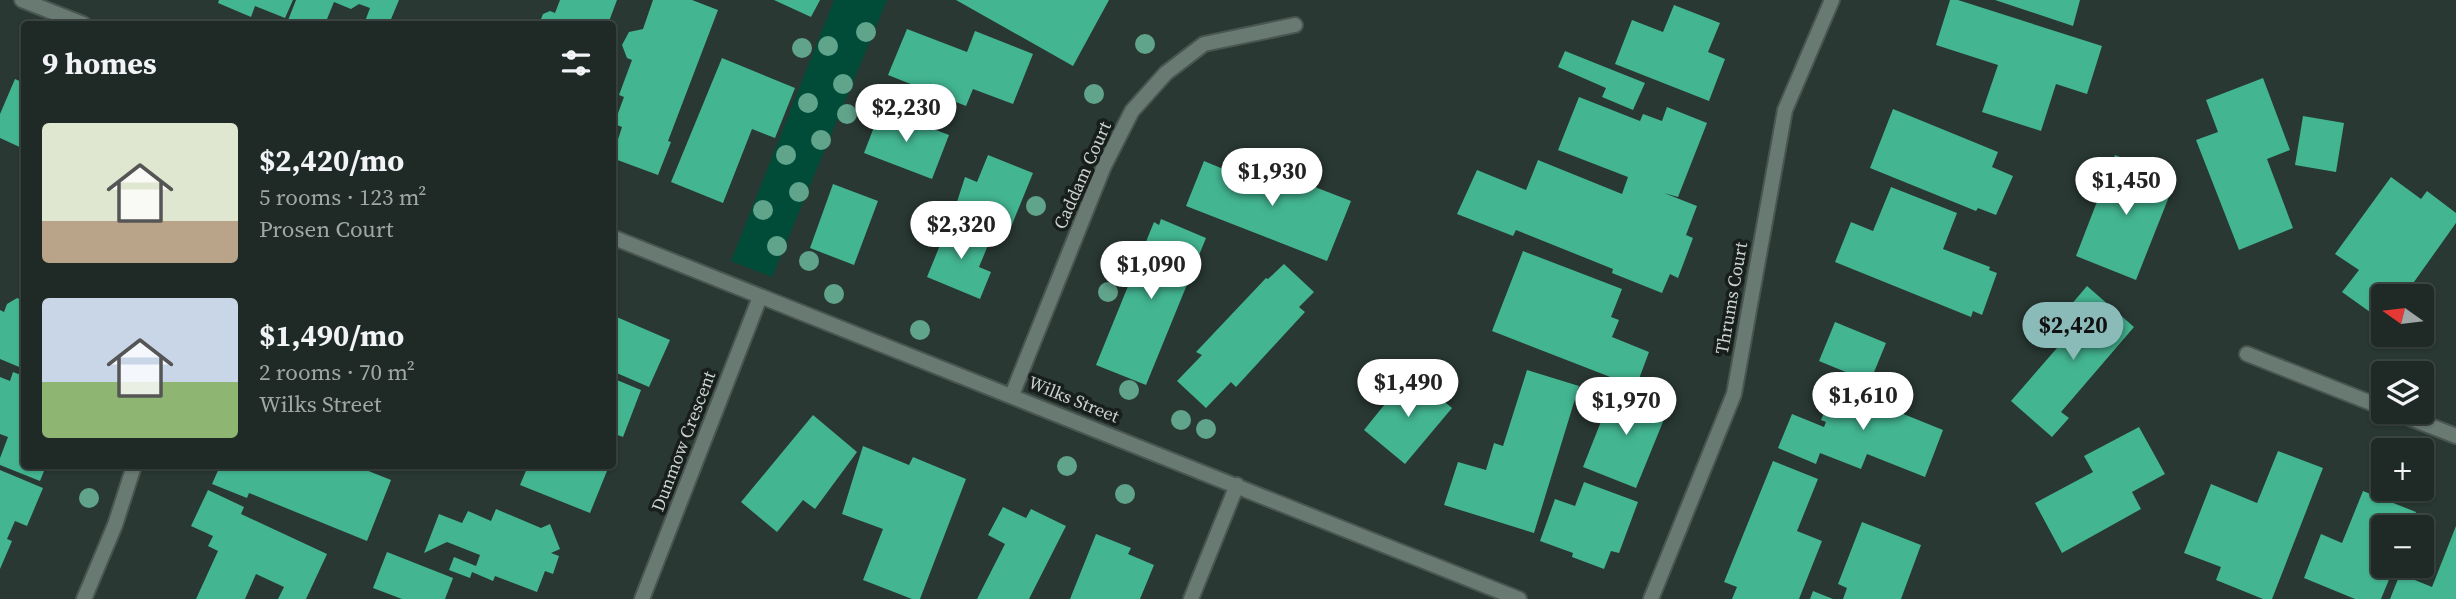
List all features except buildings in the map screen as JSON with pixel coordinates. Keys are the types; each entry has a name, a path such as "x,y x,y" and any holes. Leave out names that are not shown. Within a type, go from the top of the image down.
{"street":[{"path":"22,0 75,21"},
{"name":"Thrums Court","path":"1651,599 1734,394 1785,110 1832,0"},
{"name":"Caddam Court","path":"1012,395 1104,166 1132,111 1166,73 1204,44 1295,25"},
{"name":"Wilks Street","path":"616,239 1519,599"},
{"name":"Dunmow Crescent","path":"642,599 760,297"},
{"path":"2247,354 2371,403"},
{"path":"2425,424 2456,436"},
{"path":"84,599 115,526 133,469"},
{"path":"1191,599 1237,485"}],"green space":[{"path":"834,0 887,0 772,277 731,261"}]}
